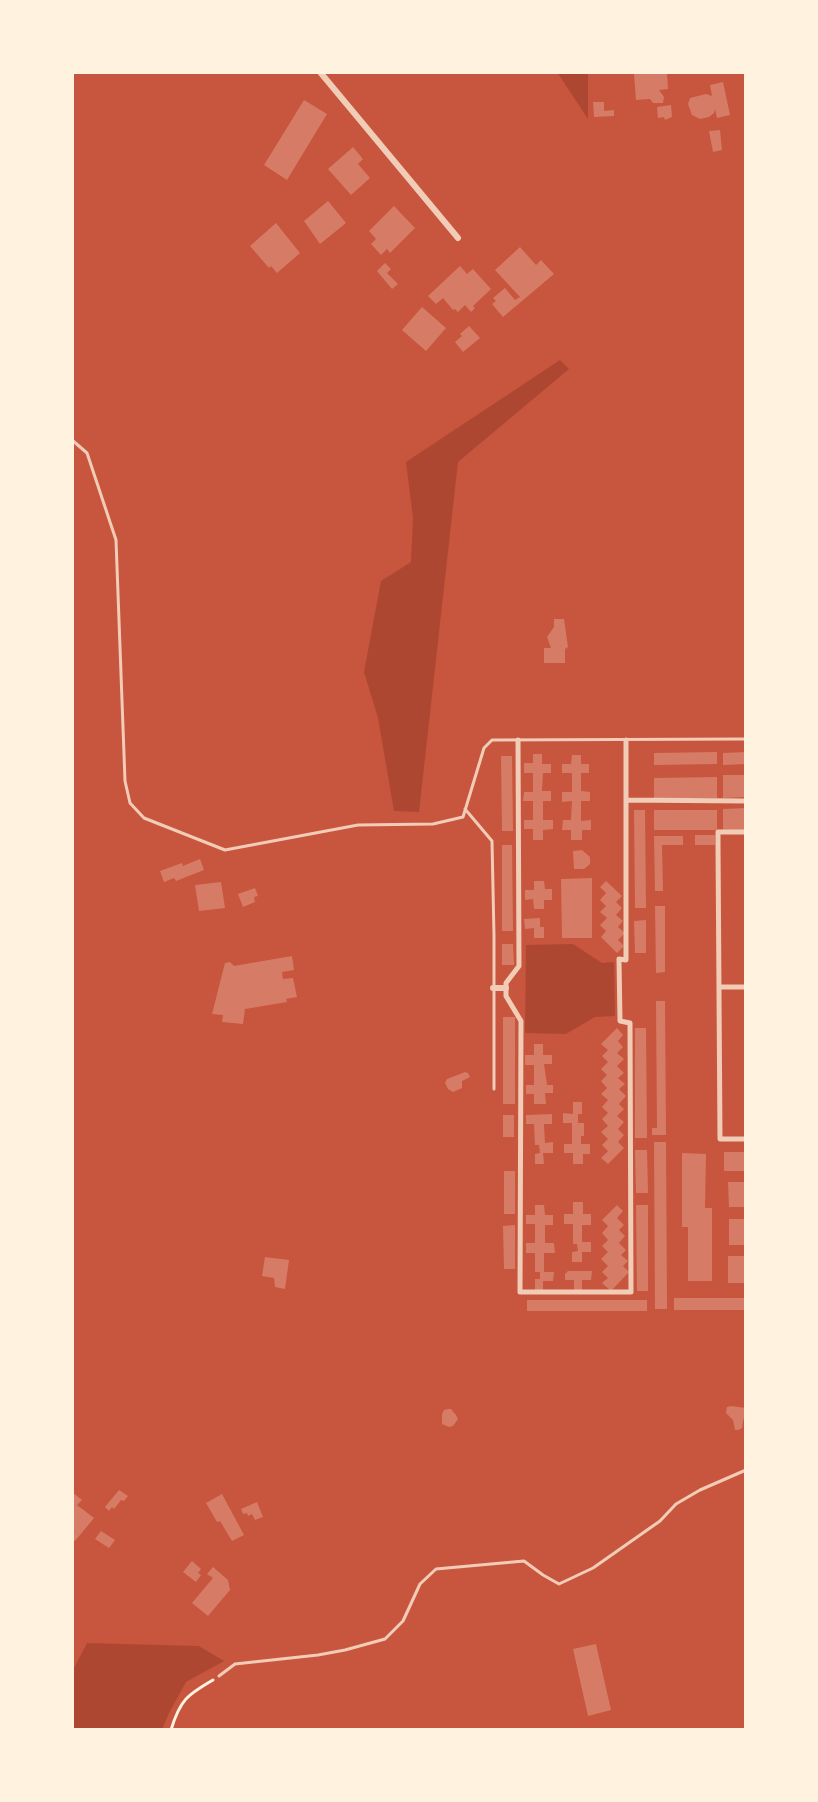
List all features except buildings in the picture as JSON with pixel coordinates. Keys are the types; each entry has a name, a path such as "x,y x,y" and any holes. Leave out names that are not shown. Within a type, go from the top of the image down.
{"street":[{"path":"320,72 458,238"},
{"path":"518,740 519,966 506,983 506,996 521,1021 520,1292 631,1292 630,1023 620,1021 619,959 626,960 626,740"},
{"path":"626,800 746,801"},
{"path":"746,832 718,832 720,1139 746,1139"},
{"path":"719,987 746,987"},
{"path":"493,988 506,988"}],"lane":[{"path":"72,440 87,453 116,540 125,781 130,803 144,818 225,850 358,825 433,824 463,817 484,748 492,740 746,739"},
{"path":"465,809 492,841 494,1089"},
{"path":"219,1676 235,1664 318,1655 385,1639 403,1621 420,1584 436,1569 524,1561 559,1584 593,1568 660,1521 676,1504 746,1470"}],"path":[{"path":"171,1730 187,1696 219,1676"}],"shaded area":[{"path":"557,72 588,72 588,119"},
{"path":"560,360 569,369 458,462 419,812 394,811 378,718 364,672 381,581 411,562 413,518 406,462"},
{"path":"573,944 602,963 614,962 615,1016 595,1017 566,1034 525,1033 526,945"},
{"path":"87,1643 199,1646 224,1661 186,1682 162,1730 72,1730 72,1672"}]}
